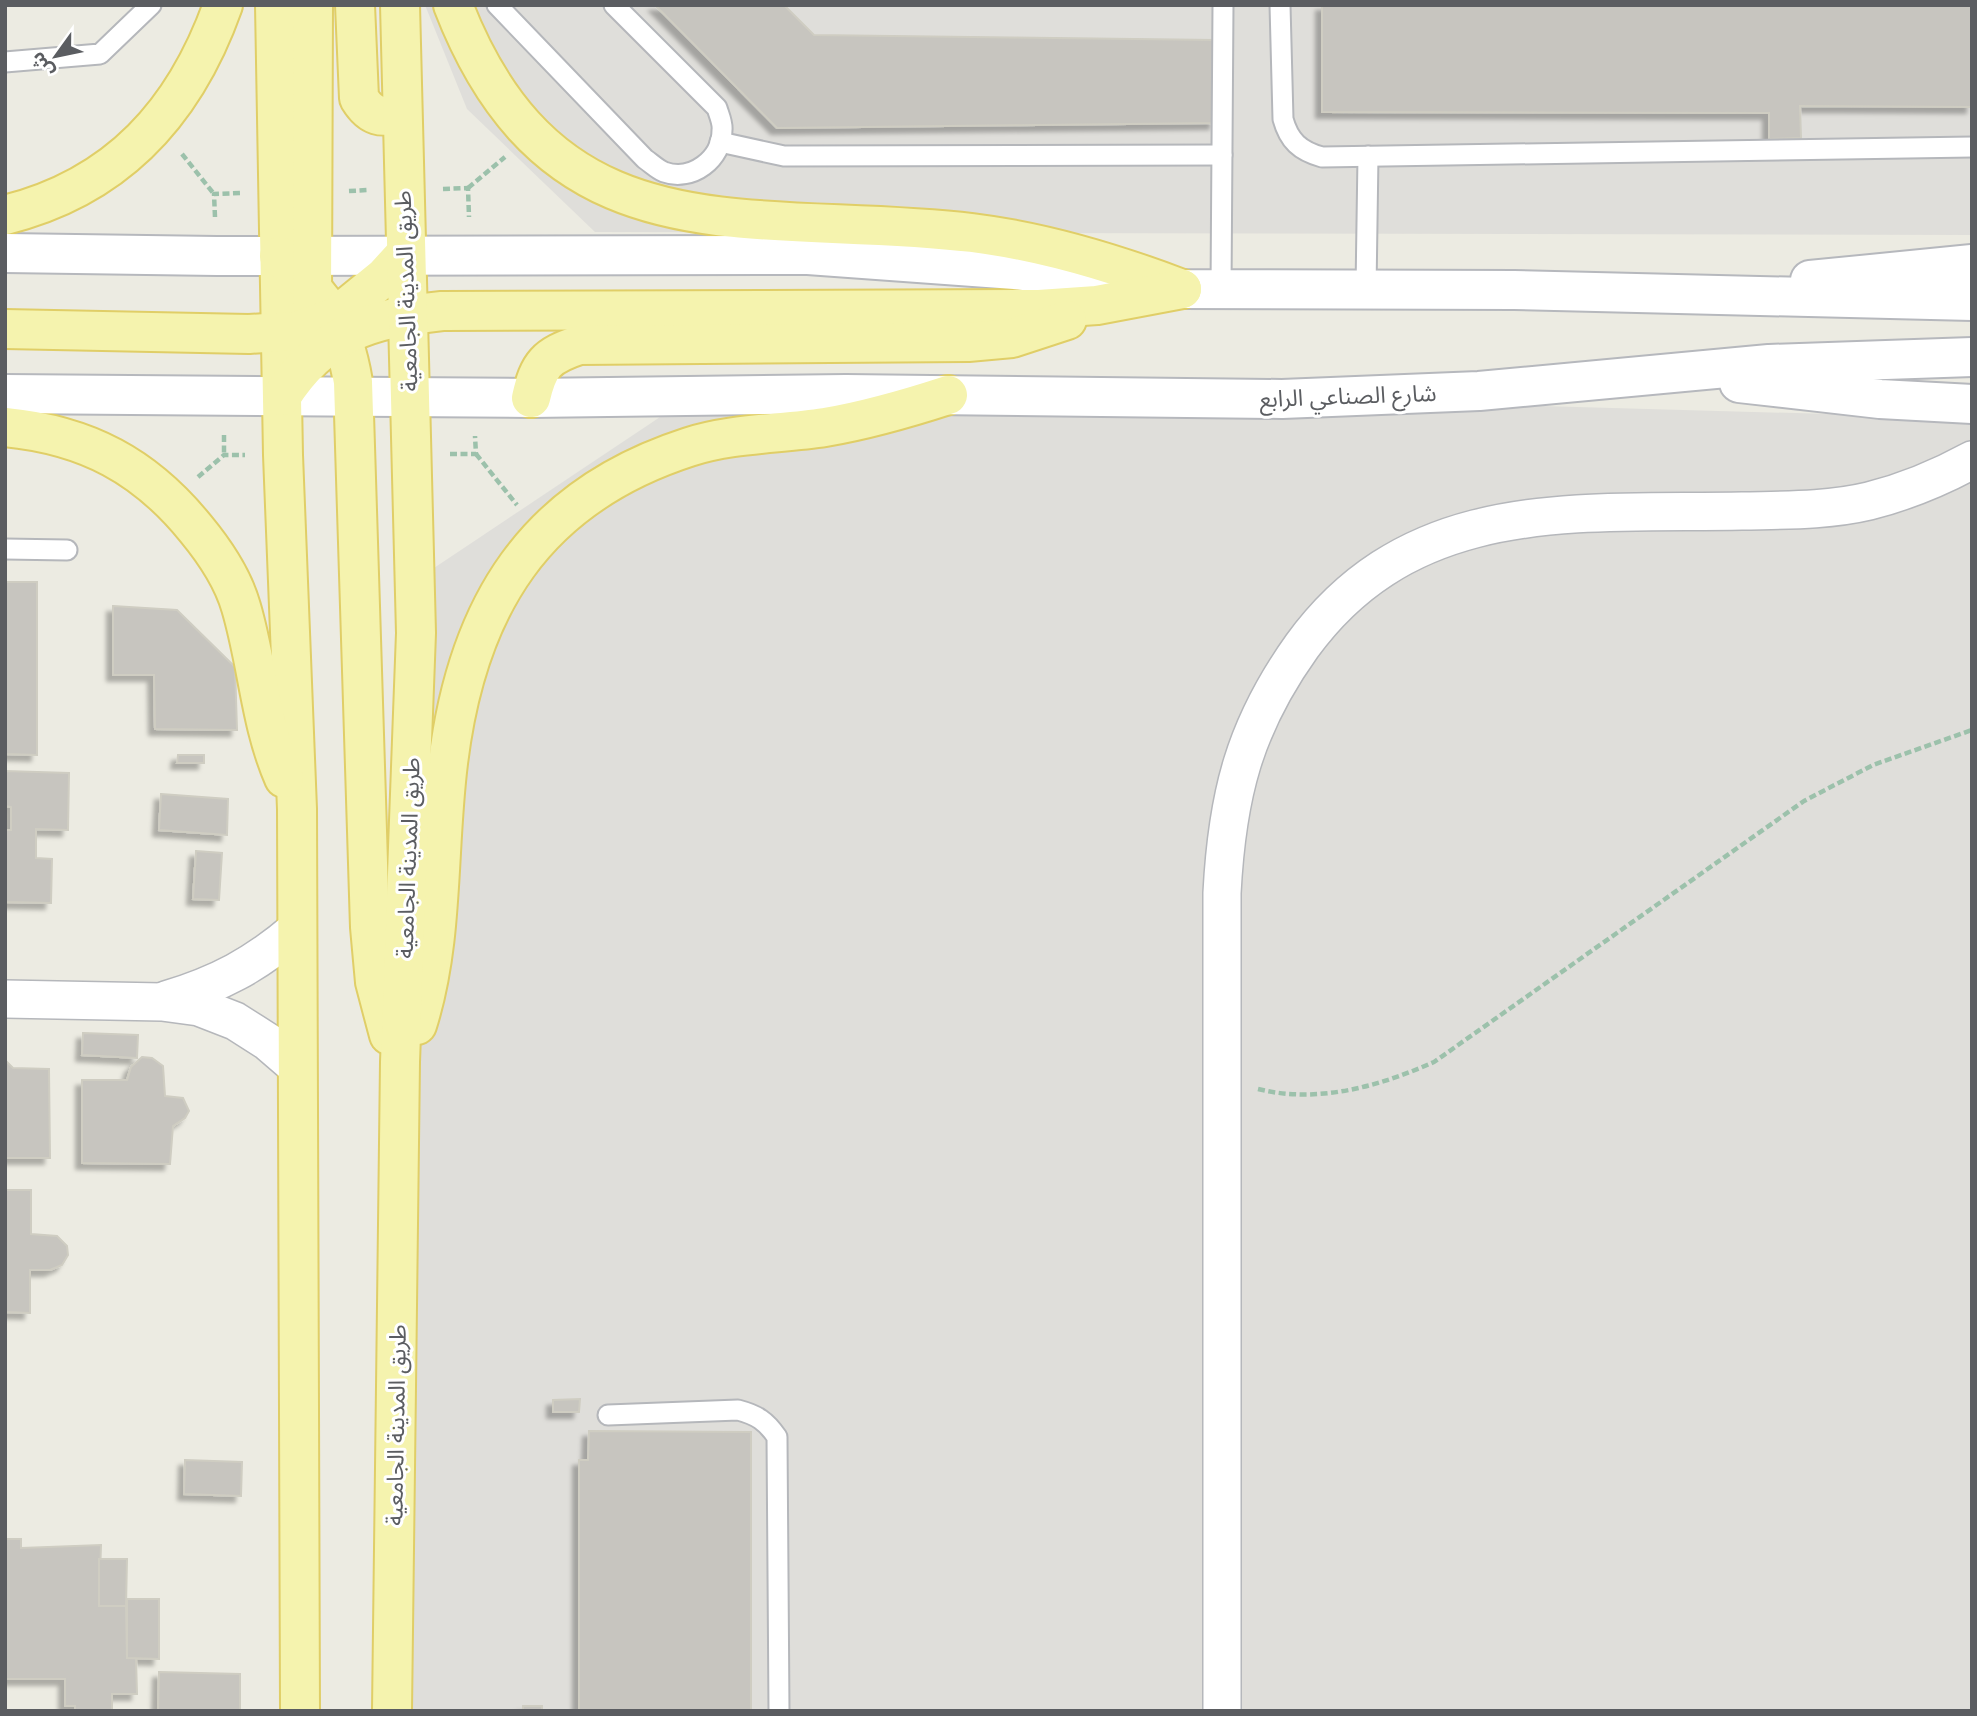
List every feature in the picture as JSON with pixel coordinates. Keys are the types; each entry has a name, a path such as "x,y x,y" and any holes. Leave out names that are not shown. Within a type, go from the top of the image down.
{"main road":[{"path":"5,215 29,209 75,189 117,162 159,125 185,89 209,45 223,5"},
{"path":"275,5 301,265 338,347 370,927 375,982 384,1025 400,1062"},
{"path":"300,1711 297,809 281,333 301,265 313,5"},
{"path":"355,5 359,98 366,109 376,116 390,117 401,111"},
{"name":"طريق المدينة الجامعية","path":"392,1711 400,1062 416,633 400,5"},
{"path":"453,5 477,62 513,113 557,156 608,189 666,210 726,219 972,233 1042,245 1112,263 1182,289"},
{"path":"5,253 301,265 405,254 808,256 1015,270 1182,289 1514,290 1972,301"},
{"path":"5,394 282,396 338,347 384,277 405,254"},
{"path":"1708,296 1819,278 1972,264"},
{"path":"282,396 310,359 407,315 442,311 1039,309 1097,305 1182,289"},
{"path":"531,398 537,373 554,353 579,345 968,342 1023,334 1057,325 1097,305"},
{"path":"5,329 281,333 338,347 409,397"},
{"name":"شارع الصناعي الرابع","path":"409,397 948,395 1282,399 1479,391 1668,373 1873,359 1972,357"},
{"path":"1668,373 1803,391 1972,404"},
{"path":"400,1062 417,1025 429,988 448,764 458,695 480,626 516,565 565,513 624,472 691,447 825,427 887,414 948,395"},
{"path":"5,427 39,430 92,446 139,472 172,499 216,554 241,604 272,751 297,809"}],"street":[{"path":"1222,1711 1222,893 1225,834 1237,776 1257,720 1286,669 1321,620 1364,580 1414,548 1469,529 1526,517 1816,509 1868,501 1917,486 1972,460"},
{"path":"162,1002 235,975 268,954 297,929"},
{"path":"5,999 162,1002 200,1007 235,1021 268,1042 297,1067"}],"lane":[{"path":"5,62 100,54 152,5"},
{"path":"497,5 645,159 663,172 684,174 704,166 718,150 723,129 717,108 614,5"},
{"path":"1221,289 1223,5"},
{"path":"1280,5 1283,118 1287,133 1301,149 1322,158 1972,147"},
{"path":"720,142 784,156 1222,155"},
{"path":"1366,289 1368,156"},
{"path":"5,549 66,550"},
{"path":"608,1415 738,1410 761,1419 776,1437 779,1711"}],"path":[{"path":"159,125 215,194"},
{"path":"468,188 533,134"},
{"path":"476,454 543,536"},
{"path":"1223,1080 1265,1091 1309,1094 1352,1090 1394,1080 1434,1062 1804,801 1873,765 1972,730"}],"shaded area":[{"path":"425,5 1972,5 1972,235 595,232 467,109"},
{"path":"711,383 1972,418 1972,1711 405,1711 404,588"}],"building":[{"path":"655,5 784,5 814,35 1215,40 1215,123 777,128"},
{"path":"1322,5 1972,5 1972,107 1800,106 1801,138 1769,139 1769,113 1322,112"},
{"path":"5,582 37,582 37,755 5,754"},
{"path":"113,606 177,610 235,667 237,730 155,729 154,675 113,675"},
{"path":"178,755 204,755 204,763 177,763"},
{"path":"5,771 69,773 68,830 36,829 36,858 52,859 51,903 5,902 5,830 11,830 11,807 5,806"},
{"path":"161,794 228,799 227,835 159,830"},
{"path":"196,851 222,853 219,900 193,899"},
{"path":"83,1033 138,1035 137,1058 82,1055"},
{"path":"142,1057 152,1058 163,1066 165,1096 183,1098 189,1111 185,1118 173,1126 170,1164 82,1163 82,1080 127,1080 131,1067"},
{"path":"5,1060 13,1068 49,1069 50,1158 5,1158"},
{"path":"5,1190 31,1190 31,1234 57,1236 67,1246 68,1255 62,1265 50,1270 30,1270 30,1313 5,1312"},
{"path":"580,1399 579,1412 553,1412 553,1400"},
{"path":"589,1431 751,1432 751,1711 579,1711 579,1460 588,1460"},
{"path":"185,1460 242,1462 241,1496 184,1494"},
{"path":"5,1539 21,1539 21,1548 101,1545 99,1606 126,1606 127,1658 136,1658 137,1694 112,1694 112,1711 75,1711 75,1706 65,1706 65,1679 5,1679"},
{"path":"99,1559 127,1559 126,1606 99,1606"},
{"path":"127,1599 159,1599 159,1659 127,1658"},
{"path":"159,1672 240,1674 240,1711 158,1711"},
{"path":"523,1706 542,1706 542,1711 523,1711"}]}
